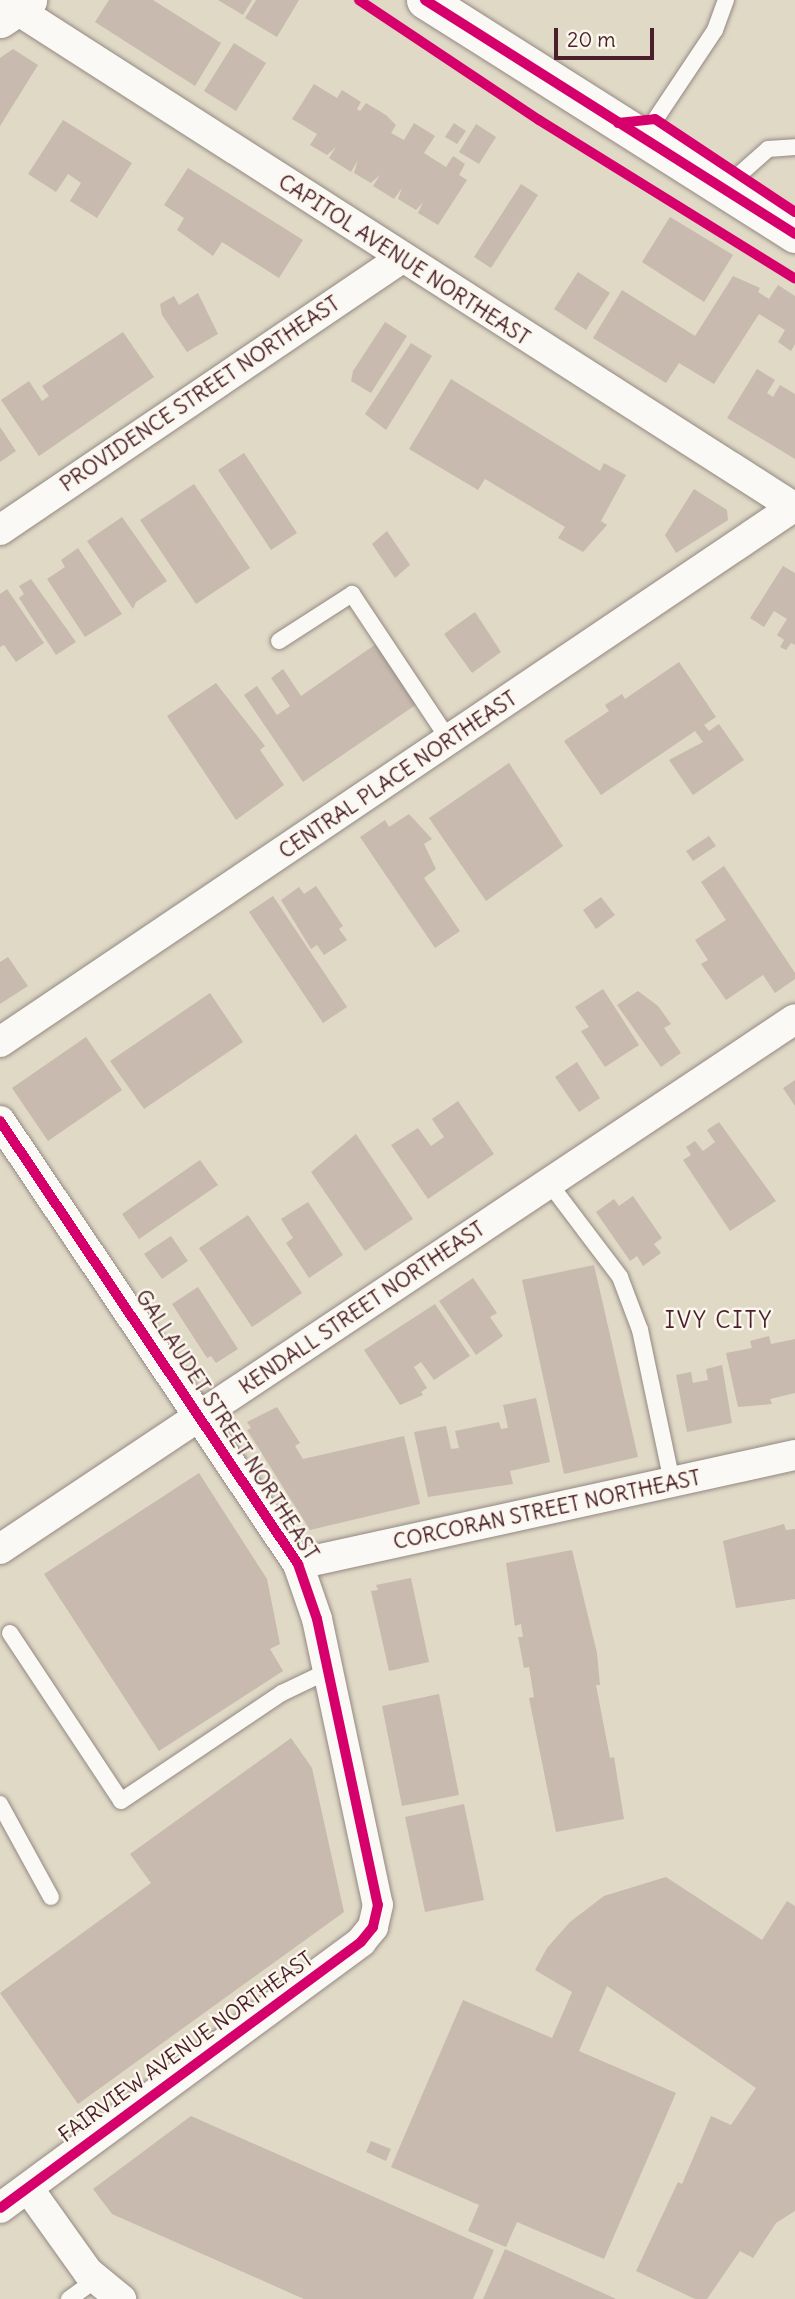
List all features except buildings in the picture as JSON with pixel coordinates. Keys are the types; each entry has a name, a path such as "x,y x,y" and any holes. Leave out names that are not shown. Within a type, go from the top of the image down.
{"street":[{"path":"425,0 795,234"},
{"name":"CAPITOL AVENUE NORTHEAST","path":"15,9 401,258 795,507"},
{"name":"PROVIDENCE STREET NORTHEAST","path":"0,530 401,258"},
{"name":"CENTRAL PLACE NORTHEAST","path":"0,1042 795,507"},
{"name":"KENDALL STREET NORTHEAST","path":"0,1549 201,1419 795,1019"},
{"name":"GALLAUDET STREET NORTHEAST","path":"0,1121 298,1564 317,1619 378,1905"},
{"name":"CORCORAN STREET NORTHEAST","path":"298,1564 795,1455"},
{"name":"FAIRVIEW AVENUE NORTHEAST","path":"0,2208 361,1942 373,1927 378,1905"},
{"path":"27,2188 95,2280 121,2299"}],"lane":[{"path":"643,138 715,30 726,0"},
{"path":"723,189 768,149 795,147"},
{"path":"279,641 352,594 449,740"},
{"path":"549,1183 620,1277 640,1330 673,1482"},
{"path":"9,1633 121,1801 282,1693 328,1671"},
{"path":"0,1804 51,1897"},
{"path":"69,2299 95,2280"}],"cycle path":[{"path":"359,0 539,120 795,279"},
{"path":"425,0 795,234"},
{"path":"618,123 655,119 795,212"},
{"path":"0,1121 298,1564 317,1619 378,1905 373,1927 361,1942 0,2208"}],"district":[{"name":"IVY CITY","path":"719,1320"}]}
